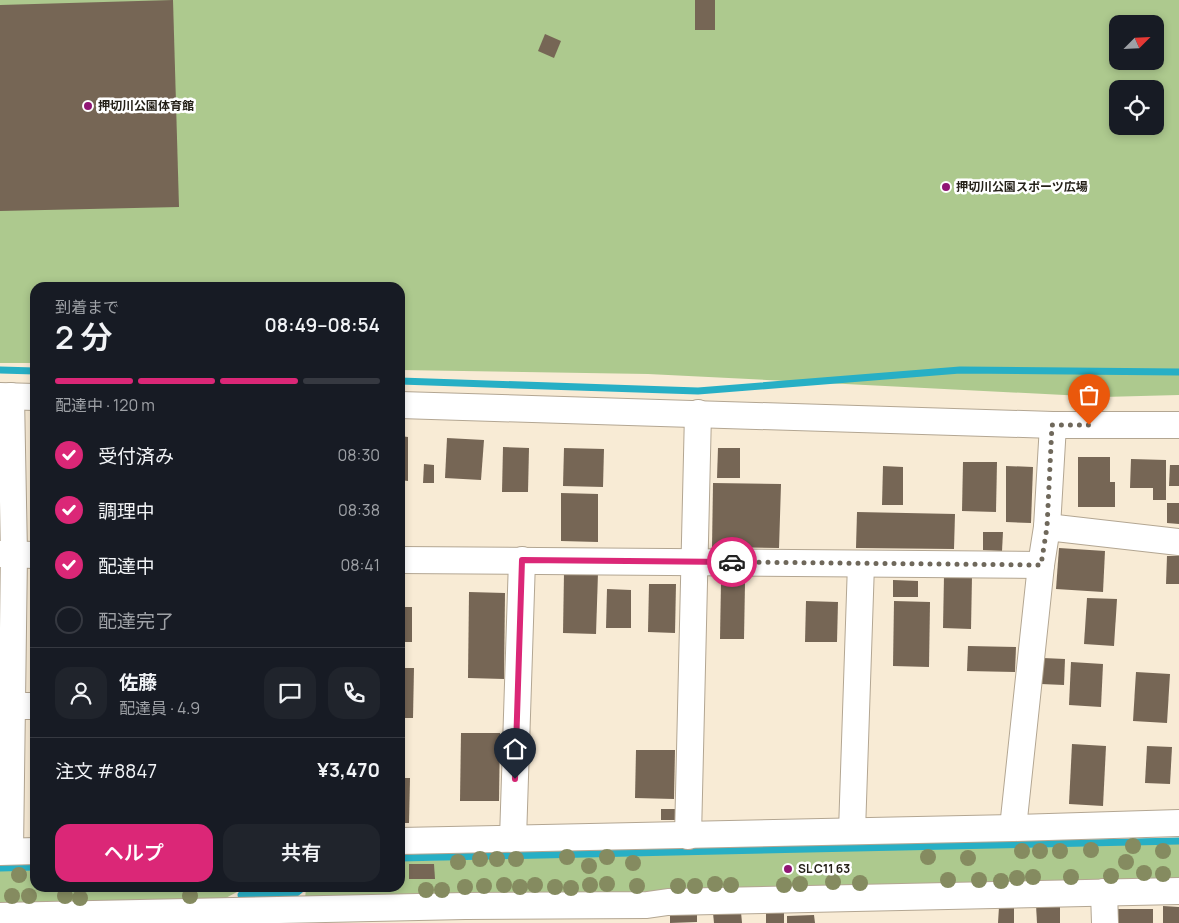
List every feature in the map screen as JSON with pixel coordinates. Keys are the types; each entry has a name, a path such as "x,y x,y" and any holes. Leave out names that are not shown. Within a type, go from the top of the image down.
{"street":[{"path":"15,396 15,851"},
{"path":"405,405 1052,425 1179,425"},
{"path":"688,836 698,413"},
{"path":"1014,828 1041,565 1047,527 1052,425"},
{"path":"1047,527 1179,542"},
{"path":"405,560 1041,565"},
{"path":"513,839 522,560"},
{"path":"852,831 861,564"},
{"path":"405,841 688,836 1179,823"},
{"path":"0,916 190,918 299,909 650,914 668,902 1179,891"},
{"path":"1104,892 1105,923"}],"green space":[{"path":"0,0 1179,0 1179,395 1103,397 648,374 405,370 405,282 30,282 30,363 0,363"},
{"path":"1179,843 1179,882 305,899 306,892 405,892 405,861"},
{"path":"30,870 30,892 237,892 222,900 0,906 0,871"}],"building":[{"name":"押切川公園体育館","path":"173,0 179,207 0,211 0,5"},
{"path":"695,0 715,0 715,30 695,30"},
{"path":"545,34 561,41 554,58 538,51"},
{"path":"405,437 408,437 408,481 405,481"},
{"path":"447,438 484,440 481,480 445,478"},
{"path":"503,447 529,448 528,492 502,492"},
{"path":"564,448 604,449 603,487 563,486"},
{"path":"718,448 740,448 740,478 717,478"},
{"path":"1078,457 1110,457 1110,482 1115,482 1115,507 1078,507"},
{"path":"1131,459 1166,460 1166,500 1153,500 1153,488 1130,488"},
{"path":"963,462 997,462 996,512 962,511"},
{"path":"424,464 434,465 434,483 423,483"},
{"path":"1170,465 1179,465 1179,486 1169,486"},
{"path":"883,466 903,467 903,505 882,505"},
{"path":"1006,466 1033,467 1031,523 1006,522"},
{"path":"713,483 781,484 779,548 712,547"},
{"path":"561,493 598,494 598,542 561,541"},
{"path":"1167,503 1179,503 1179,524 1167,523"},
{"path":"857,512 955,514 954,549 856,548"},
{"path":"983,532 1003,532 1002,551 983,550"},
{"path":"1059,548 1105,551 1103,592 1056,589"},
{"path":"1167,556 1179,556 1179,584 1166,584"},
{"path":"564,573 598,573 596,634 563,633"},
{"path":"944,576 972,576 971,629 943,628"},
{"path":"893,580 918,581 918,597 893,597"},
{"path":"721,582 745,583 744,639 720,639"},
{"path":"649,584 676,584 675,633 648,632"},
{"path":"607,589 631,590 631,628 606,628"},
{"path":"469,592 505,593 504,679 468,678"},
{"path":"1087,598 1117,599 1114,646 1084,644"},
{"path":"806,601 838,602 837,642 805,642"},
{"path":"894,601 930,602 929,667 893,666"},
{"path":"405,607 412,607 412,642 405,642"},
{"path":"968,646 1016,647 1015,672 967,671"},
{"path":"1043,658 1065,659 1064,685 1041,684"},
{"path":"1071,662 1103,664 1101,707 1069,705"},
{"path":"405,668 414,668 413,718 405,718"},
{"path":"1136,672 1170,674 1167,723 1133,721"},
{"path":"461,733 500,733 499,801 460,801"},
{"path":"1072,744 1106,746 1103,806 1069,804"},
{"path":"1147,746 1172,747 1170,784 1145,783"},
{"path":"636,750 675,750 674,799 635,798"},
{"path":"405,778 410,778 409,823 405,823"},
{"path":"661,809 678,809 678,820 661,820"},
{"path":"409,864 434,864 435,879 409,879"},
{"path":"1036,905 1060,905 1060,923 1037,923"},
{"path":"1163,906 1179,907 1179,923 1163,923"},
{"path":"999,907 1014,907 1014,923 998,923"},
{"path":"1114,909 1153,909 1153,923 1114,923"},
{"path":"697,912 697,922 670,923 670,913"},
{"path":"741,912 742,923 714,923 713,913"},
{"path":"766,913 784,913 784,923 766,923"},
{"path":"814,915 815,923 787,923 787,916"}],"waterway":[{"path":"0,370 30,371"},
{"path":"405,381 698,391 960,370 1179,372"},
{"path":"405,858 1179,841"},
{"path":"0,868 30,867"},
{"path":"241,895 295,894 298,892"}],"way so far":[{"path":"732,562 1041,565 1047,527 1052,425 1089,425"}],"place":[{"name":"押切川公園体育館","path":"88,106"},
{"name":"押切川公園スポーツ広場","path":"946,187"},
{"name":"SL C11 63","path":"788,869"}],"route":[{"path":"515,779 522,560 732,562"}]}
